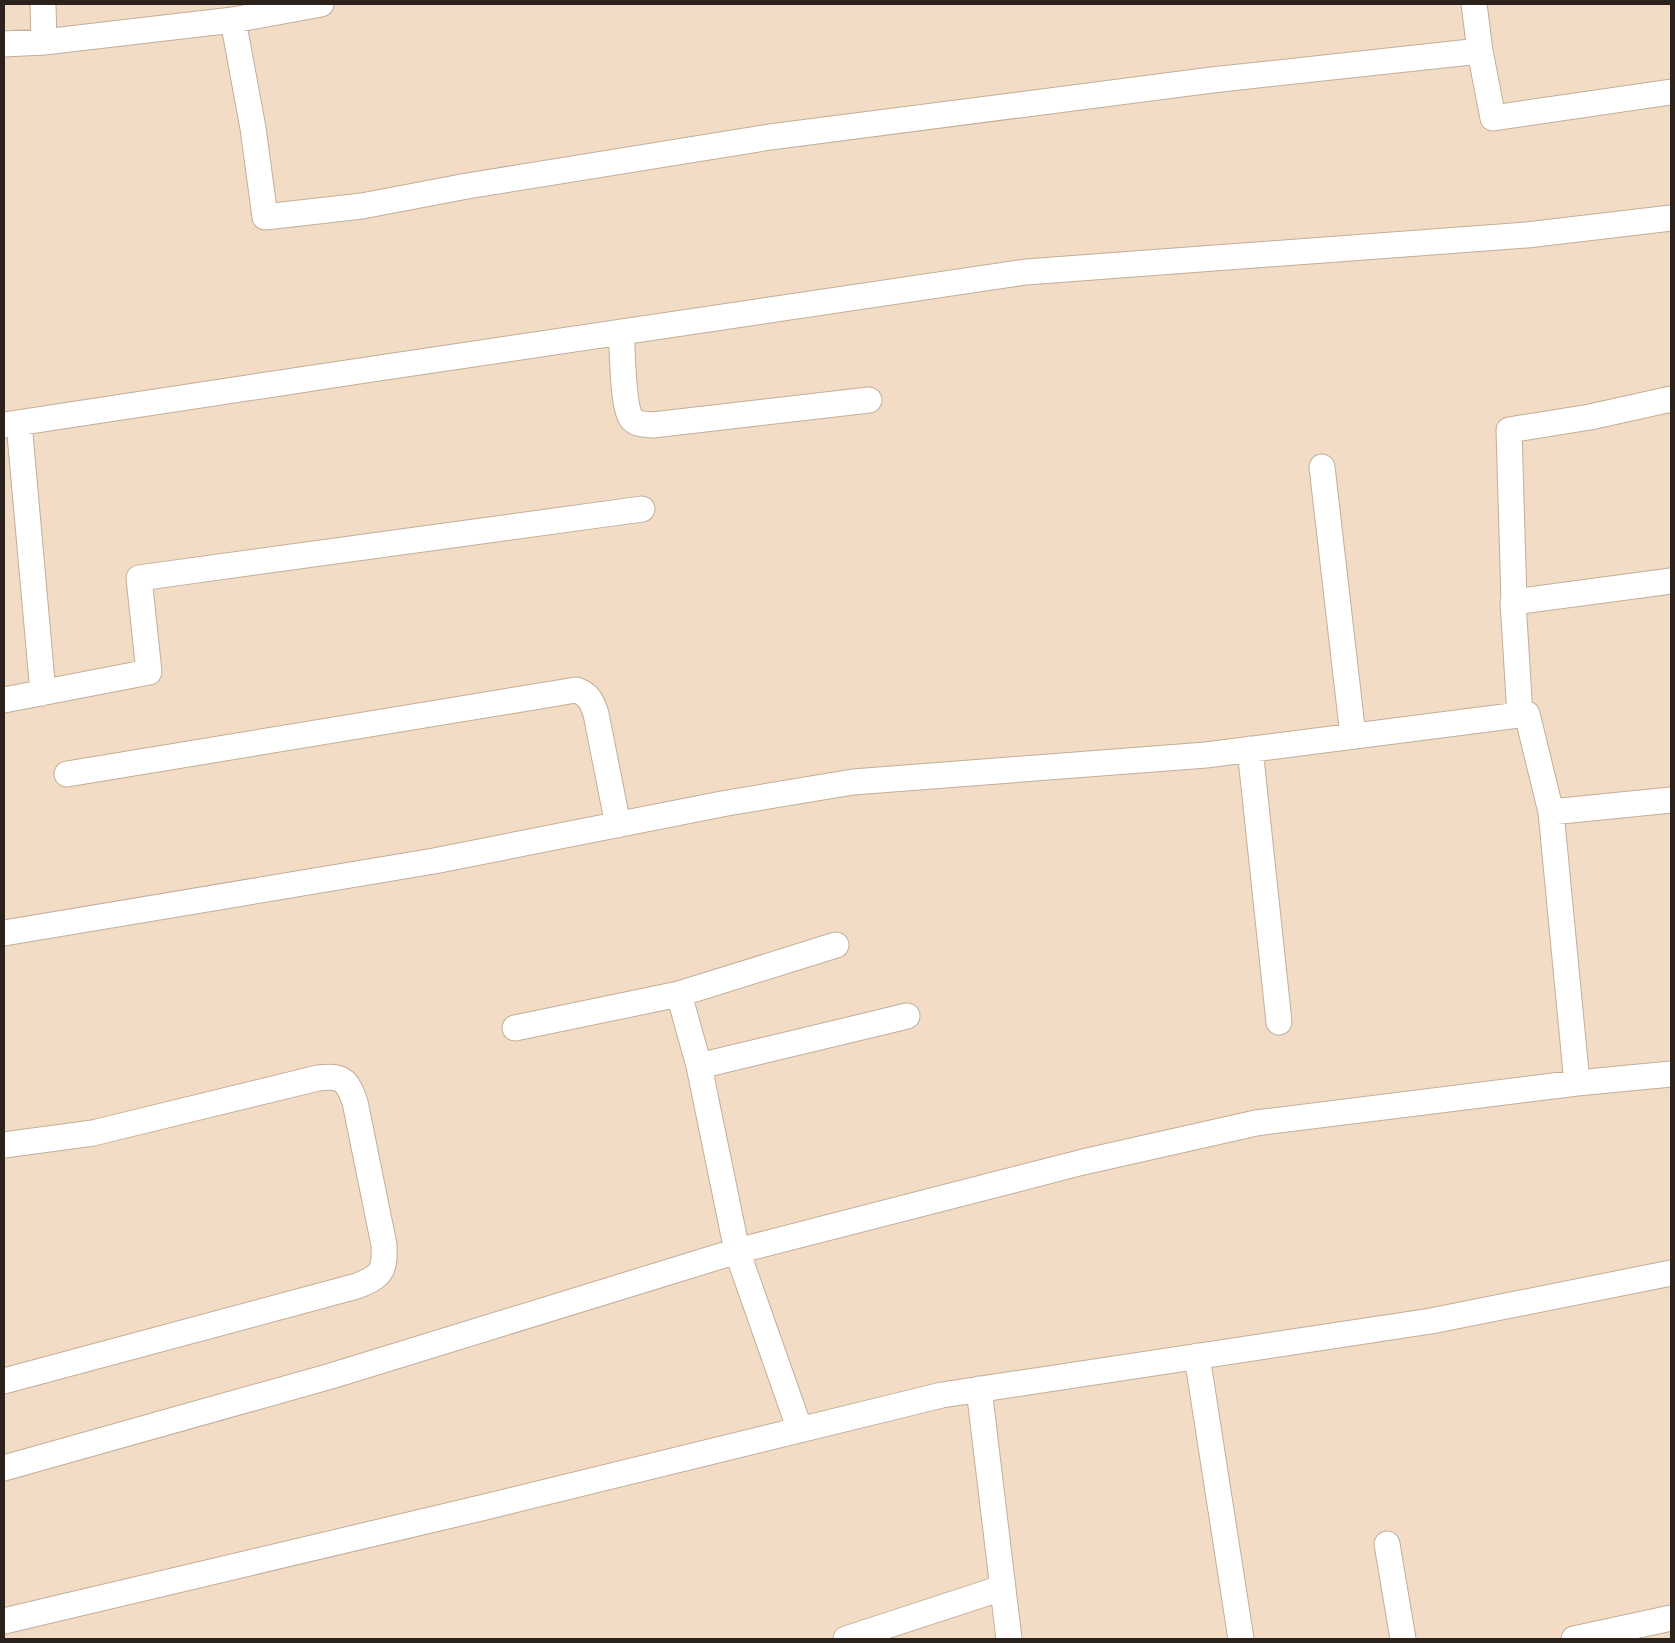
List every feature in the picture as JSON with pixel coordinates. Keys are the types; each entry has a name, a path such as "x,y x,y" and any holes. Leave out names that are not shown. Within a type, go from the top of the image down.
{"street":[{"path":"43,4 44,42"},
{"path":"4,44 44,42 233,20 321,4"},
{"path":"1474,4 1480,51 1493,118 1671,92"},
{"path":"233,20 253,128 265,217 362,206 467,186 770,137 1212,80 1480,51"},
{"path":"44,693 11,424 1026,272 1527,235 1671,218"},
{"path":"621,332 626,401 632,418 636,423 653,425 869,400"},
{"path":"1520,715 1514,601 1509,430 1671,399"},
{"path":"1322,466 1353,736"},
{"path":"4,700 149,672 139,578 642,509"},
{"path":"1514,601 1671,581"},
{"path":"67,774 576,690 589,696 596,714 618,825"},
{"path":"4,933 434,861 726,804 853,782 1206,755 1527,714 1551,812 1577,1083"},
{"path":"1250,749 1279,1022"},
{"path":"1551,812 1671,800"},
{"path":"514,1028 679,994 836,945"},
{"path":"679,994 700,1066 737,1252 800,1430"},
{"path":"700,1066 907,1016"},
{"path":"4,1468 331,1376 737,1252 1083,1162 1256,1123 1577,1083 1671,1074"},
{"path":"4,1145 93,1133 318,1078 332,1076 340,1078 346,1082 356,1102 384,1245 385,1262 381,1272 371,1280 357,1286 4,1381"},
{"path":"4,1622 942,1395 1432,1321 1671,1273"},
{"path":"1197,1356 1241,1639"},
{"path":"979,1389 1009,1639"},
{"path":"1388,1544 1403,1639"},
{"path":"846,1639 1002,1588"},
{"path":"1574,1639 1671,1618"}]}
